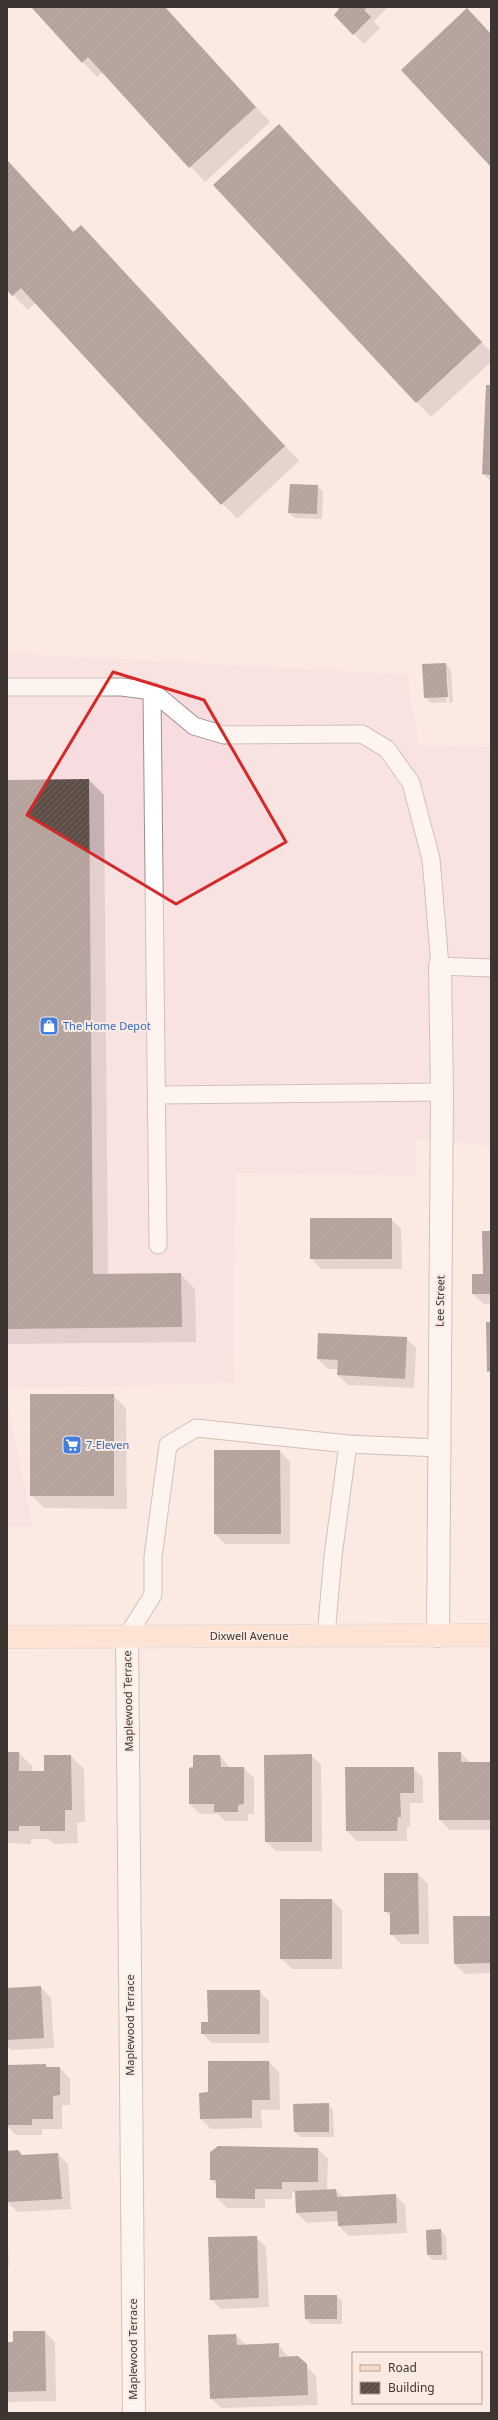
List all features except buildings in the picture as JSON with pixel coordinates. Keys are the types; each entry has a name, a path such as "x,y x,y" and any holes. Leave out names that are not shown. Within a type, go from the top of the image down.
{"main road":[{"name":"Dixwell Avenue","path":"7,1637 491,1635"}],"street":[{"name":"Lee Street","path":"438,1636 442,1092 440,966"},
{"name":"Maplewood Terrace","path":"127,1636 134,2413"}],"lane":[{"path":"7,687 122,687 152,692 194,726 224,735 362,734 388,749 411,783 431,859 440,966 491,968"},
{"path":"152,692 158,1095 158,1245"},
{"path":"158,1095 442,1092"},
{"path":"127,1636 153,1595 153,1557 168,1445 196,1428 348,1444 439,1448"},
{"path":"326,1636 333,1556 348,1444"}],"highlighted area":[{"path":"113,672 204,700 286,842 176,904 27,815"}],"shaded area":[{"path":"7,653 407,674 419,745 491,747 491,1146 416,1140 416,1176 236,1173 234,1383 7,1389"},
{"path":"7,1400 33,1527 7,1527"}],"place":[{"name":"The Home Depot","path":"49,1026"},
{"name":"7-Eleven","path":"72,1445"}]}
